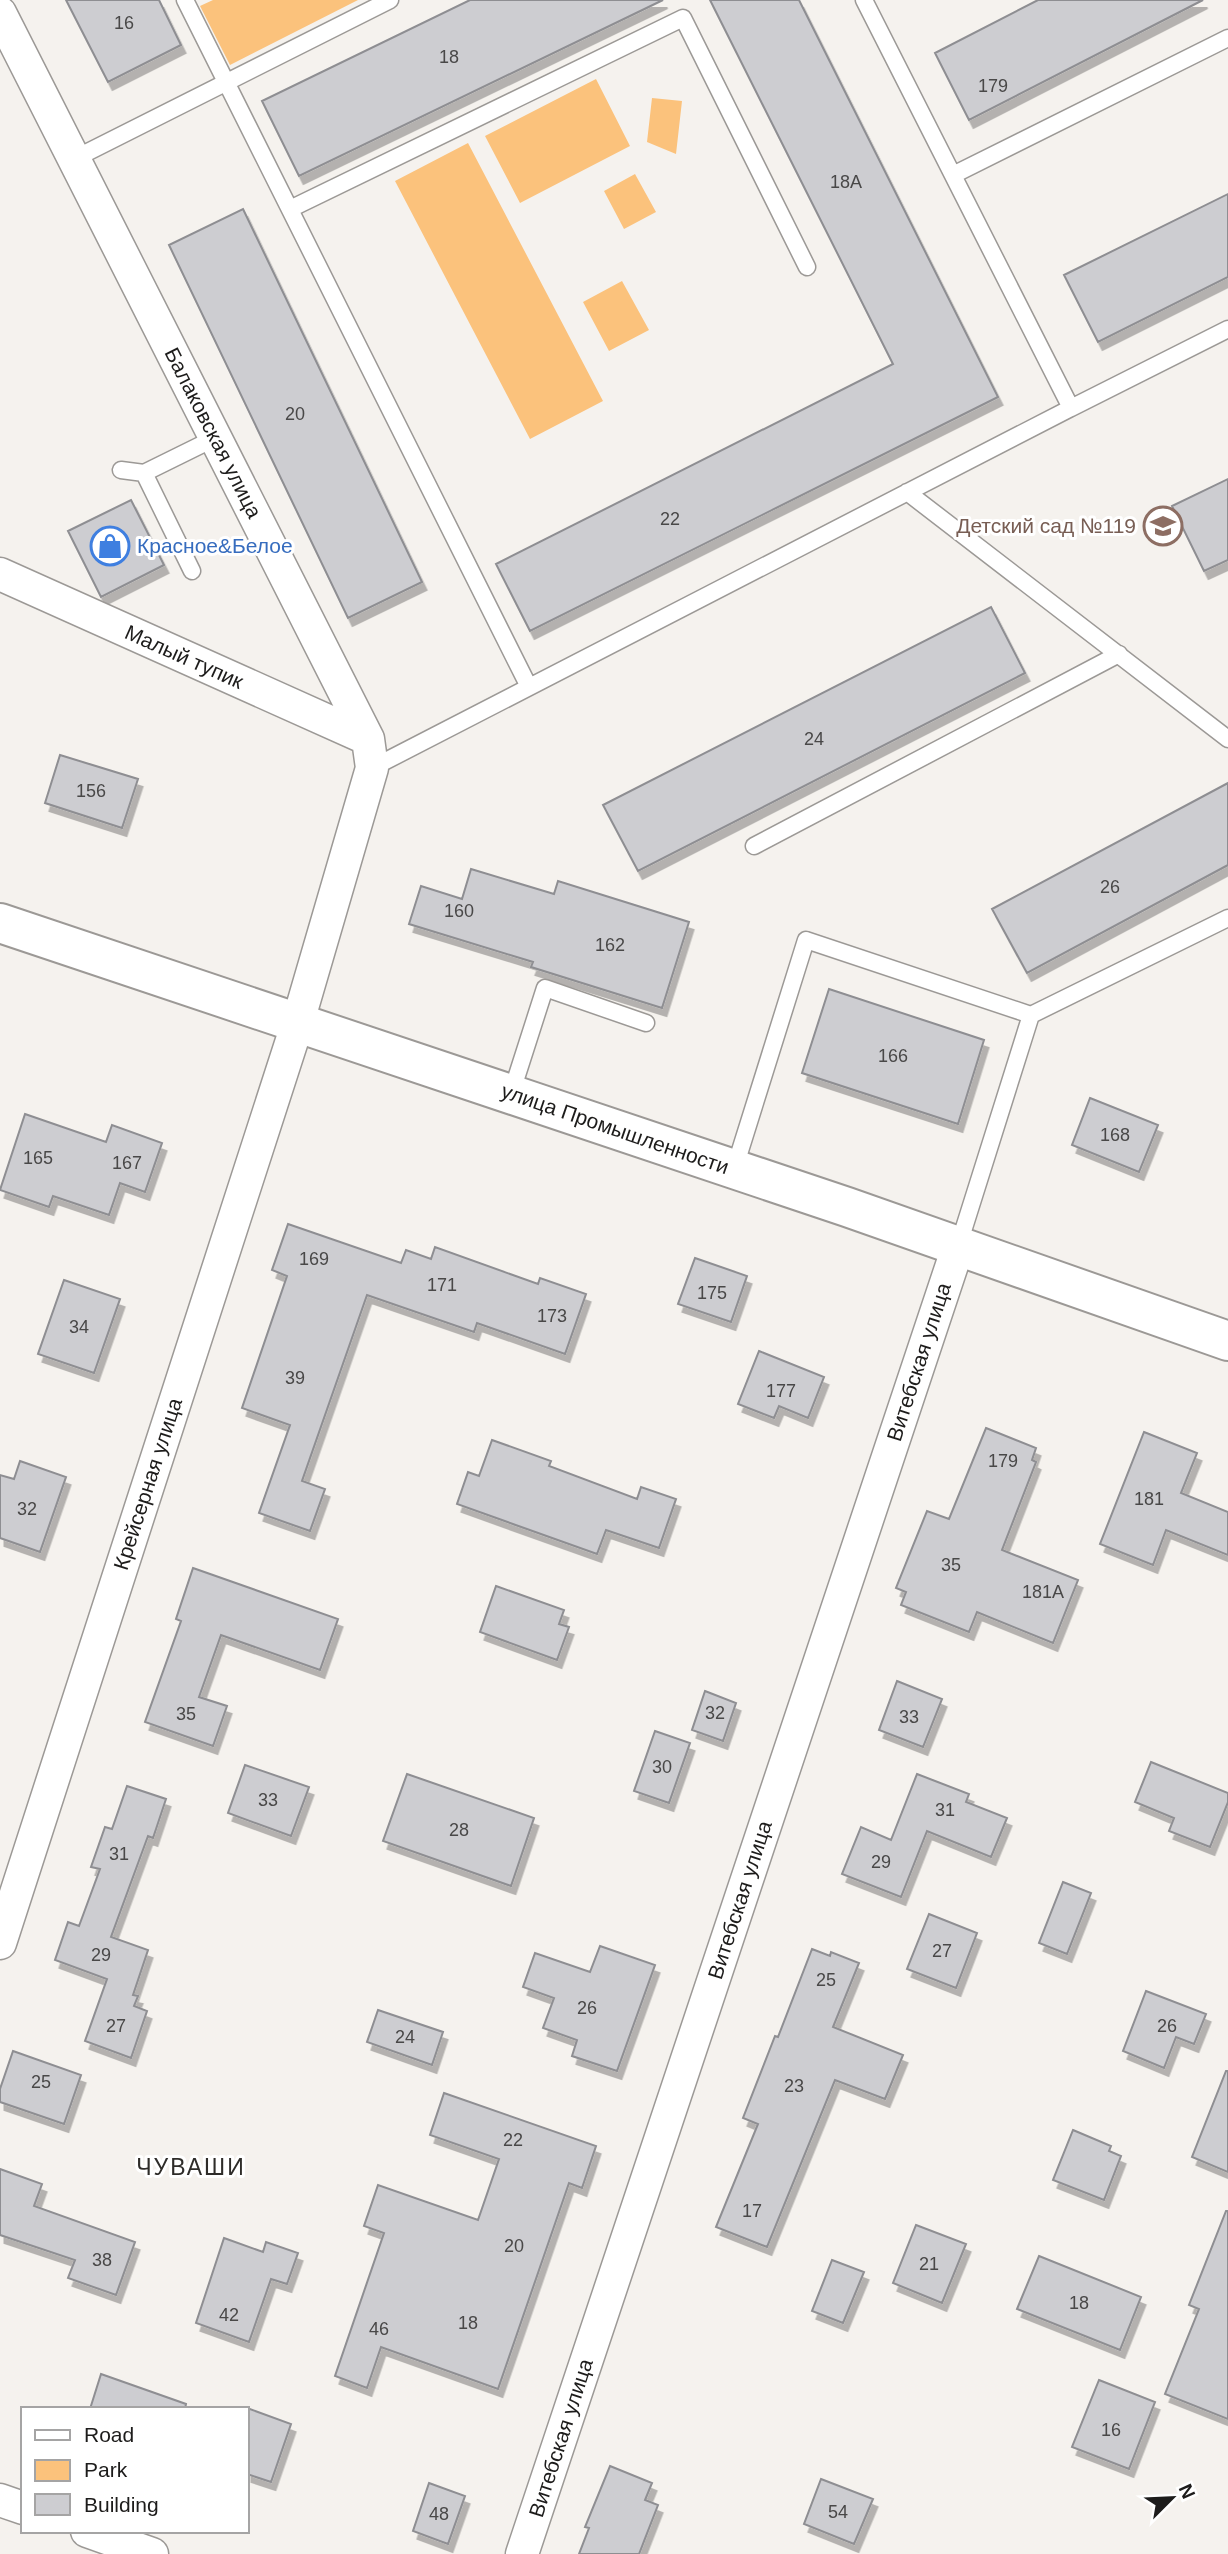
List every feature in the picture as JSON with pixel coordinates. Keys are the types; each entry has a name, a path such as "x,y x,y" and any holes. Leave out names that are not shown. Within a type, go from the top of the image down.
{"main road":[{"name":"улица Промышленности","path":"0,923 297,1025 511,1094 1228,1341"}],"street":[{"name":"Балаковская улица","path":"0,13 215,438 370,754"},
{"name":"Малый тупик","path":"0,574 370,754"},
{"path":"297,1025 370,754"},
{"name":"Крейсерная улица","path":"0,1943 297,1025"},
{"name":"Витебская улица","path":"522,2554 958,1247"},
{"path":"0,2500 21,2507"},
{"path":"94,2533 152,2554"}],"lane":[{"path":"186,0 529,687"},
{"path":"74,159 390,0"},
{"path":"864,0 1071,408"},
{"path":"290,209 683,18 807,267"},
{"path":"953,175 1228,38"},
{"path":"370,754 529,687 1228,329"},
{"path":"121,470 144,473 215,438"},
{"path":"144,473 192,571"},
{"path":"907,492 1228,739"},
{"path":"754,846 1119,654"},
{"path":"734,1170 806,940 1031,1015 1228,918"},
{"path":"511,1094 545,988 646,1023"},
{"path":"958,1247 1031,1015"}],"green space":[{"path":"213,0 358,0 230,65 200,6"},
{"path":"596,79 630,146 520,203 485,136"},
{"path":"652,98 682,101 676,154 647,142"},
{"path":"468,143 603,401 530,439 395,181"},
{"path":"635,174 656,212 624,229 604,191"},
{"path":"622,281 649,330 609,351 583,302"}],"building":[{"path":"66,0 159,0 181,45 108,82"},
{"path":"470,0 663,0 299,176 262,101"},
{"path":"710,0 799,0 998,397 530,631 496,564 893,364"},
{"path":"1038,0 1203,0 969,120 935,53"},
{"path":"1228,194 1228,277 1098,342 1064,275"},
{"path":"243,209 422,582 348,618 169,245"},
{"path":"1228,479 1228,560 1204,571 1172,506"},
{"path":"131,500 164,565 101,597 68,531"},
{"path":"991,607 1025,673 638,871 603,805"},
{"path":"60,755 138,779 122,828 45,803"},
{"path":"1228,783 1228,865 1027,973 992,909"},
{"path":"471,869 554,894 558,881 689,922 662,1008 531,967 533,962 409,924 421,886 462,899"},
{"path":"829,989 984,1040 958,1124 802,1073"},
{"path":"1090,1098 1158,1125 1139,1172 1072,1145"},
{"path":"25,1114 106,1142 112,1125 162,1143 145,1192 120,1183 109,1215 53,1196 49,1207 0,1190"},
{"path":"288,1224 401,1263 406,1250 431,1259 435,1247 538,1284 540,1278 586,1294 565,1354 477,1323 474,1332 367,1295 302,1481 325,1489 310,1531 259,1513 290,1425 242,1408 287,1276 272,1270"},
{"path":"695,1258 747,1276 731,1322 678,1304"},
{"path":"64,1280 120,1299 94,1373 38,1354"},
{"path":"759,1351 824,1377 808,1418 779,1406 774,1418 738,1404"},
{"path":"986,1428 1036,1448 1032,1460 1036,1462 1002,1550 1078,1580 1053,1643 977,1612 969,1632 901,1605 906,1592 896,1588 927,1511 949,1519"},
{"path":"1144,1432 1197,1453 1181,1493 1228,1512 1228,1555 1166,1530 1153,1565 1100,1544"},
{"path":"492,1440 551,1461 549,1466 637,1499 641,1487 676,1499 659,1548 606,1530 597,1554 457,1504 468,1472 479,1476"},
{"path":"20,1461 66,1477 40,1552 0,1538 0,1475 14,1479"},
{"path":"193,1568 338,1619 320,1670 221,1635 199,1697 227,1706 213,1746 145,1722 181,1621 176,1619"},
{"path":"496,1586 564,1610 559,1624 569,1627 557,1660 480,1632"},
{"path":"897,1681 942,1699 923,1747 879,1730"},
{"path":"705,1691 736,1703 723,1741 692,1730"},
{"path":"655,1731 690,1743 669,1803 634,1791"},
{"path":"1151,1762 1228,1793 1228,1802 1210,1847 1169,1831 1174,1818 1135,1802"},
{"path":"245,1765 309,1787 291,1836 228,1813"},
{"path":"407,1774 534,1818 511,1886 383,1841"},
{"path":"917,1774 969,1794 966,1802 1007,1818 991,1857 927,1831 901,1897 842,1874 861,1827 891,1840"},
{"path":"127,1786 166,1799 153,1838 148,1836 111,1937 148,1950 133,1995 138,1996 134,2006 147,2011 131,2058 85,2041 107,1979 55,1960 68,1922 79,1926 100,1869 91,1867 105,1827 112,1829"},
{"path":"1063,1882 1091,1893 1067,1954 1039,1943"},
{"path":"929,1914 977,1933 956,1988 907,1969"},
{"path":"600,1946 655,1965 617,2071 572,2056 577,2040 543,2028 554,1998 523,1987 535,1953 590,1972"},
{"path":"812,1949 830,1956 831,1952 859,1963 833,2027 903,2055 885,2099 835,2080 767,2247 716,2227 758,2124 743,2118"},
{"path":"1146,1991 1206,2014 1194,2044 1176,2037 1164,2068 1123,2051"},
{"path":"378,2010 443,2032 432,2065 367,2042"},
{"path":"13,2051 81,2075 64,2124 0,2102 0,2089"},
{"path":"1228,2071 1228,2172 1192,2157"},
{"path":"444,2093 596,2146 582,2188 569,2183 498,2389 381,2347 367,2388 335,2376 384,2233 364,2226 378,2185 478,2220 499,2159 430,2135"},
{"path":"1073,2130 1111,2146 1109,2151 1121,2156 1104,2200 1053,2180"},
{"path":"0,2169 42,2184 34,2206 135,2242 116,2295 68,2278 75,2260 0,2235"},
{"path":"1226,2211 1228,2419 1165,2394 1199,2309 1189,2305"},
{"path":"916,2225 966,2244 942,2303 893,2283"},
{"path":"224,2238 263,2252 266,2242 298,2253 287,2284 271,2279 249,2342 196,2323"},
{"path":"1039,2256 1141,2297 1120,2350 1017,2309"},
{"path":"832,2260 864,2272 843,2323 812,2311"},
{"path":"101,2374 186,2404 185,2407 91,2407"},
{"path":"1099,2380 1155,2402 1129,2469 1072,2447"},
{"path":"248,2408 291,2424 271,2482 248,2474"},
{"path":"610,2466 652,2483 645,2500 658,2505 639,2554 579,2554 589,2528 585,2527"},
{"path":"821,2479 873,2499 854,2544 804,2524"},
{"path":"429,2483 465,2496 448,2544 413,2531"}],"place":[{"name":"Детский сад №119","path":"1163,526"},
{"name":"Красное&Белое","path":"110,546"}],"district":[{"name":"ЧУВАШИ","path":"191,2167"}]}
